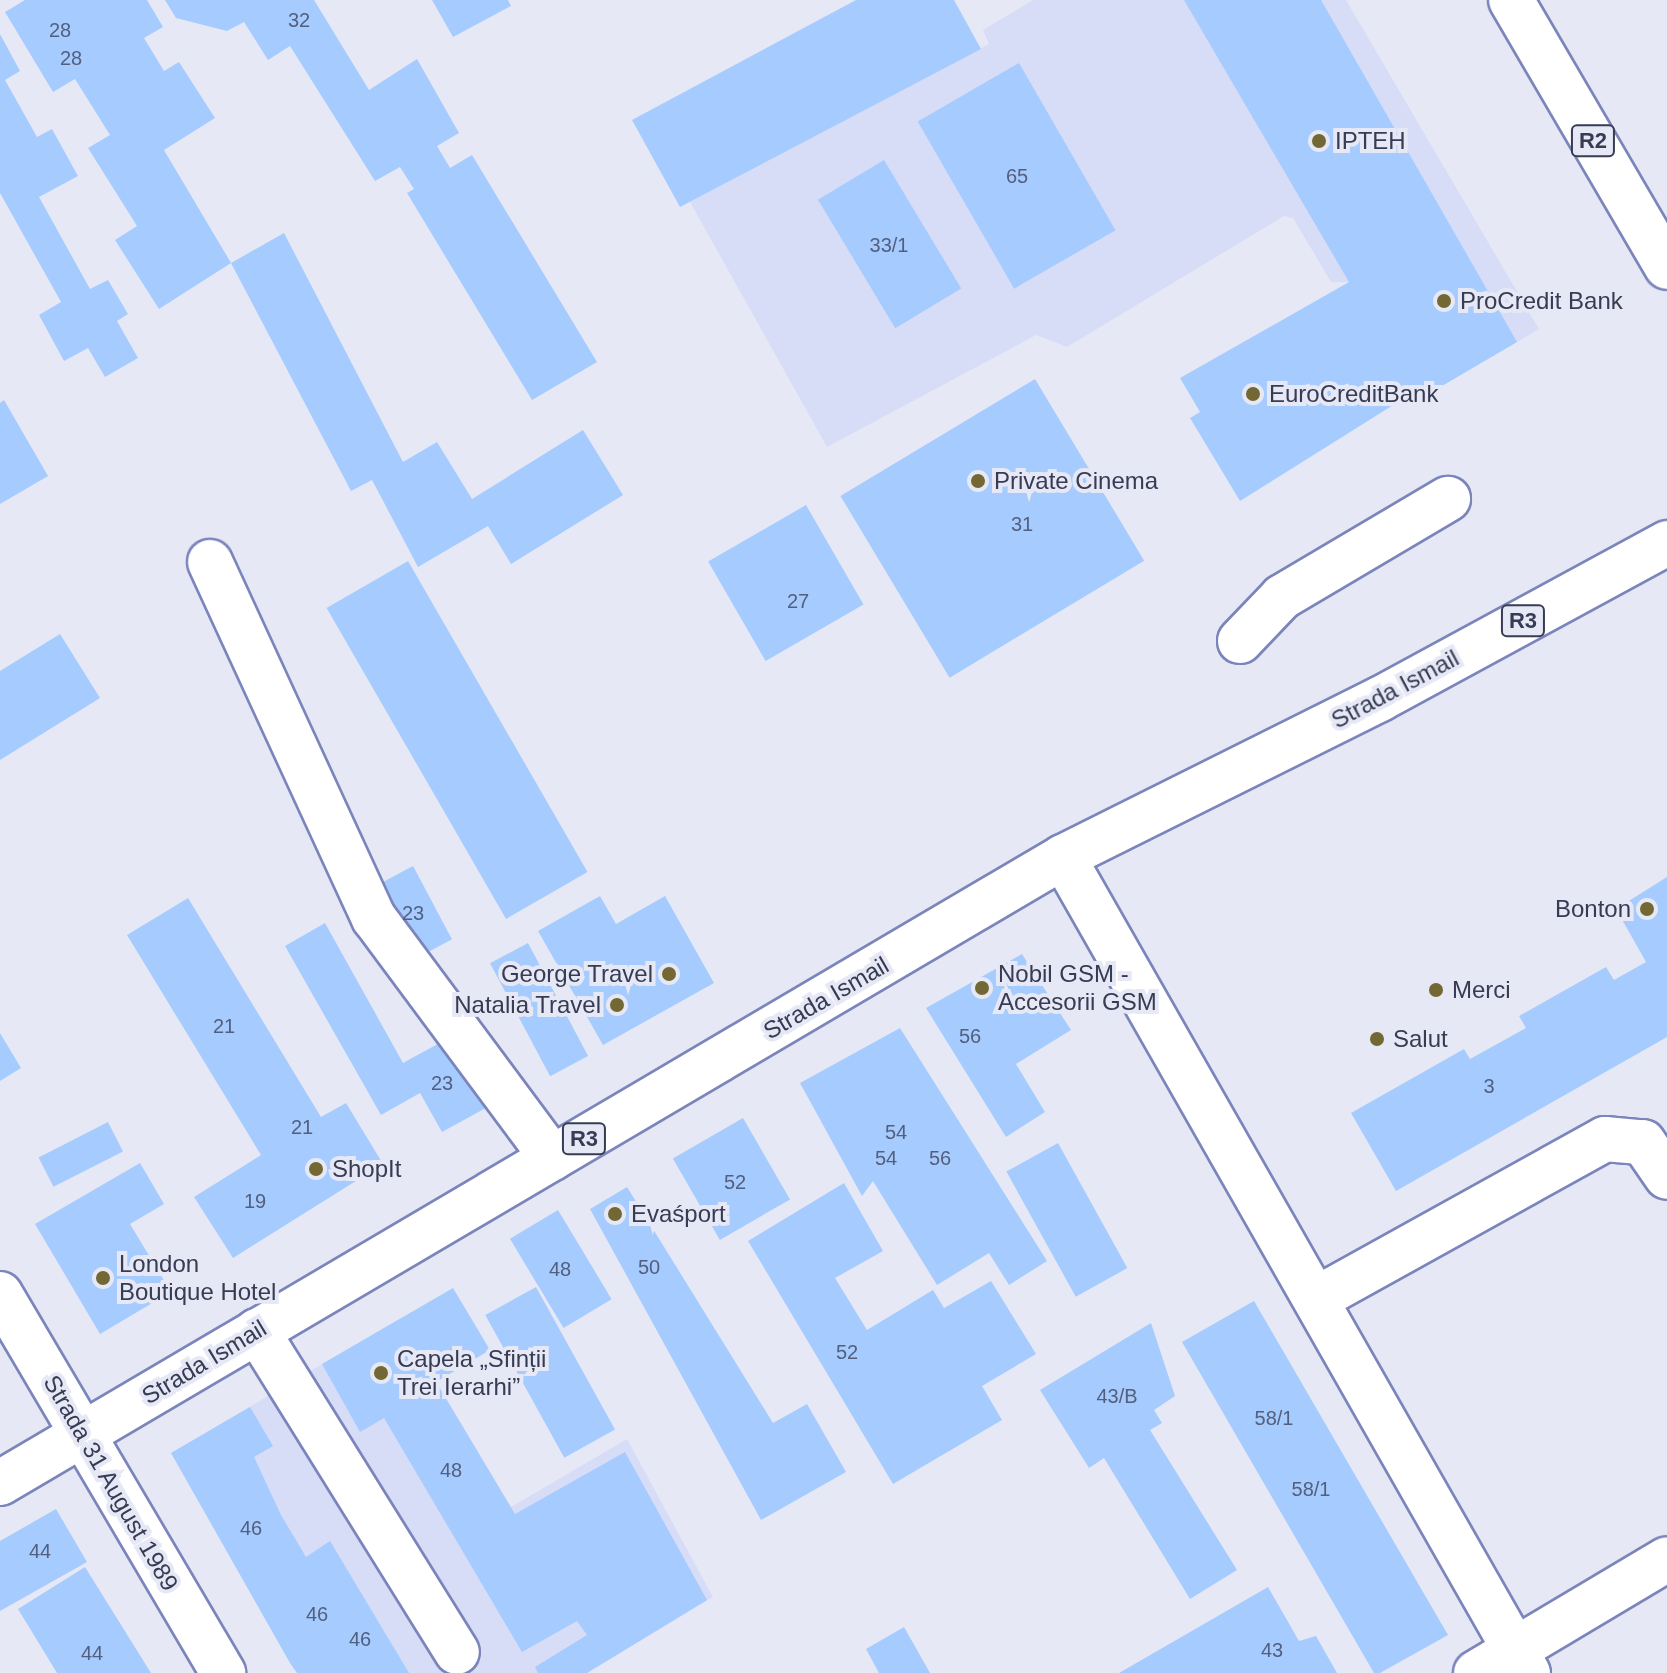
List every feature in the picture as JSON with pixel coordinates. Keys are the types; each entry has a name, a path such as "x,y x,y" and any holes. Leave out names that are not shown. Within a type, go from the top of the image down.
{"main road":[{"name":"R2","path":"1511,0 1667,267"},
{"path":"1240,641 1282,597 1448,499"},
{"name":"Strada Ismail","path":"0,1483 1063,857 1380,699 1667,543"},
{"path":"210,562 374,918 552,1158"},
{"path":"1063,857 1318,1298 1521,1661"},
{"path":"1318,1298 1605,1139 1643,1142 1667,1177"},
{"name":"Strada 31 August 1989","path":"0,1294 223,1673"},
{"path":"257,1331 457,1652"},
{"path":"1476,1673 1521,1661 1667,1559"}],"shaded area":[{"path":"1033,0 1346,0 1539,329 1418,400 1349,282 1331,282 1293,218 1284,216 1067,347 1036,335 827,447 690,202 989,44 983,30"},
{"path":"399,1319 511,1507 627,1439 713,1597 587,1673 297,1673 171,1453"}],"building":[{"path":"25,0 147,0 163,27 144,38 164,71 179,62 215,118 164,150 231,263 159,309 115,240 137,226 88,148 110,135 75,79 53,92 5,12"},
{"path":"165,0 314,0 369,90 417,59 459,133 437,146 450,168 472,155 597,362 532,400 407,193 414,189 400,167 375,181 290,46 268,60 244,22 227,31 176,18"},
{"path":"432,0 508,0 511,6 453,37"},
{"path":"856,0 954,0 981,49 680,207 632,120"},
{"path":"1184,0 1321,0 1517,342 1418,400 1414,392 1240,501 1190,418 1200,412 1180,378 1349,282"},
{"path":"0,34 20,71 5,80 37,137 52,129 78,176 39,197 90,289 108,280 128,314 117,321 138,358 105,377 88,348 64,361 39,315 61,302 0,193"},
{"path":"1019,63 1116,230 1014,289 918,122"},
{"path":"884,160 961,289 895,328 818,200"},
{"path":"284,233 403,462 437,442 472,499 583,430 623,495 511,564 488,526 418,567 372,480 351,491 231,263"},
{"path":"1035,379 1144,561 950,678 840,496"},
{"path":"4,400 48,476 0,504 0,403"},
{"path":"806,505 864,605 766,661 708,562"},
{"path":"408,561 588,872 506,919 327,608"},
{"path":"60,634 100,698 0,760 0,671"},
{"path":"413,866 452,939 413,960 374,887"},
{"path":"1667,877 1667,1037 1396,1191 1351,1113 1464,1049 1470,1059 1526,1028 1519,1016 1606,967 1614,980 1646,962 1616,909"},
{"path":"600,896 616,924 665,896 714,983 603,1045 538,931"},
{"path":"188,898 321,1117 346,1103 383,1164 233,1258 194,1197 261,1155 127,935"},
{"path":"325,923 403,1063 456,1034 495,1103 442,1132 420,1093 381,1115 285,946"},
{"path":"528,943 588,1056 550,1076 490,963"},
{"path":"1022,954 1071,1030 1016,1064 1045,1112 1006,1137 926,1008"},
{"path":"900,1028 1047,1261 1009,1285 989,1253 937,1285 873,1181 862,1196 800,1083"},
{"path":"0,1033 21,1068 0,1081"},
{"path":"743,1118 790,1199 720,1240 673,1158"},
{"path":"108,1122 123,1151 53,1187 39,1157"},
{"path":"1058,1143 1127,1268 1076,1297 1006,1172"},
{"path":"140,1163 164,1204 130,1224 171,1292 100,1334 35,1224"},
{"path":"844,1183 883,1251 835,1278 867,1330 933,1290 944,1308 991,1281 1036,1354 982,1386 1002,1420 893,1484 748,1241"},
{"path":"627,1187 773,1423 807,1404 846,1472 761,1520 590,1209"},
{"path":"558,1210 612,1299 564,1328 510,1239"},
{"path":"536,1287 615,1430 564,1458 485,1315"},
{"path":"453,1288 490,1350 436,1382 515,1514 625,1452 707,1600 587,1673 538,1673 535,1667 587,1635 577,1621 522,1652 384,1418 360,1432 322,1364"},
{"path":"1254,1301 1448,1635 1380,1673 1374,1673 1182,1342"},
{"path":"1151,1323 1175,1396 1154,1410 1162,1423 1150,1430 1237,1570 1190,1599 1104,1458 1089,1468 1040,1390"},
{"path":"250,1407 273,1446 254,1457 281,1515 306,1557 330,1541 409,1673 297,1673 290,1663 171,1453"},
{"path":"56,1509 87,1562 0,1611 0,1541"},
{"path":"85,1567 151,1673 57,1673 18,1609"},
{"path":"1268,1587 1299,1641 1316,1636 1337,1673 1119,1673"},
{"path":"904,1627 930,1673 879,1673 866,1649"}],"place":[{"name":"IPTEH","path":"1319,141"},
{"name":"ProCredit Bank","path":"1444,301"},
{"name":"EuroCreditBank","path":"1253,394"},
{"name":"Private Cinema","path":"978,481"},
{"name":"Bonton","path":"1647,909"},
{"name":"George Travel","path":"669,974"},
{"name":"Nobil GSM - Accesorii GSM","path":"982,988"},
{"name":"Merci","path":"1436,990"},
{"name":"Natalia Travel","path":"617,1005"},
{"name":"Salut","path":"1377,1039"},
{"name":"ShopIt","path":"316,1169"},
{"name":"Evaśport","path":"615,1214"},
{"name":"London Boutique Hotel","path":"103,1278"},
{"name":"Capela „Sfinții Trei Ierarhi”","path":"381,1373"}]}
